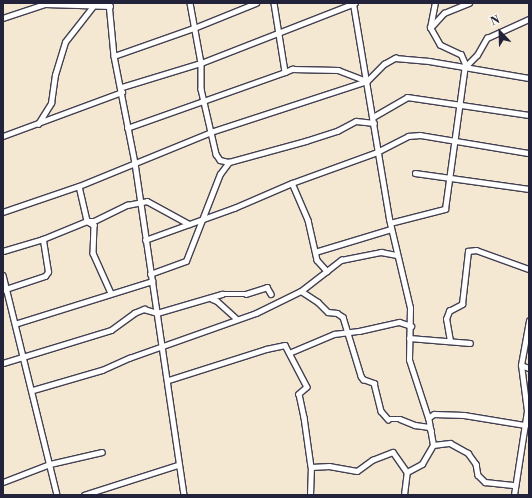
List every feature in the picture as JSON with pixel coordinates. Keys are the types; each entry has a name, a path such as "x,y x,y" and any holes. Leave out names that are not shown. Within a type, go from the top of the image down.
{"street":[{"path":"190,3 201,63 203,99 211,132 218,157 229,162"},
{"path":"114,56 194,28 256,3"},
{"path":"274,3 280,32 285,72"},
{"path":"3,136 38,124 122,89 201,63 354,3 373,116 377,152 397,255 410,308 412,326 409,338 412,374 432,432 433,445 422,464 407,472"},
{"path":"315,252 445,209 464,68 461,55 440,45 430,28 435,3"},
{"path":"430,28 444,14 469,3"},
{"path":"3,18 45,4 110,4 114,56 122,89 134,163 150,274 168,380 178,465 184,495"},
{"path":"38,124 51,103 55,75 65,42 94,5"},
{"path":"464,68 477,55 487,38 529,19"},
{"path":"3,212 79,186 211,132 367,81 384,64 400,57 529,78"},
{"path":"128,128 203,99 292,69 338,70 367,81"},
{"path":"373,116 408,97 529,115"},
{"path":"150,274 186,261 204,219 220,174 229,162 337,131 356,121 374,123"},
{"path":"145,240 204,219 292,183 377,152 413,135 529,152"},
{"path":"415,173 529,189"},
{"path":"292,183 308,220 315,252 327,271"},
{"path":"79,186 87,221 94,225 93,253 112,293"},
{"path":"3,251 43,239 87,221 94,221 127,205 148,202 189,224"},
{"path":"5,290 45,276 48,272 43,239"},
{"path":"450,341 446,319 450,311 462,304 468,251 476,250 529,269"},
{"path":"33,390 102,370 129,358 163,347 236,318 256,313 301,291 345,259 381,252 397,255"},
{"path":"3,275 5,290 33,390 57,495"},
{"path":"15,324 112,293 152,282"},
{"path":"3,363 24,358 111,330 134,313 144,309 157,313 212,299 222,294 246,294 267,288 271,294"},
{"path":"301,291 318,302 328,312 341,314 348,331 361,376 363,379 374,383 384,414 388,419 400,419 415,425 429,427 432,432"},
{"path":"212,299 218,301 236,318"},
{"path":"514,495 527,403 521,365 529,321"},
{"path":"289,353 304,345 348,331 359,331 399,322 412,326"},
{"path":"409,338 470,343"},
{"path":"168,380 266,349 285,345 306,387 299,394 304,417 311,467 310,495"},
{"path":"521,365 529,368"},
{"path":"428,418 434,414 464,415 525,425"},
{"path":"433,445 450,443 468,453 476,464 478,475 485,482 515,485"},
{"path":"3,482 50,464 102,452"},
{"path":"311,467 329,466 357,471 372,460 393,452 407,472 404,495"},
{"path":"84,495 178,465"}]}
